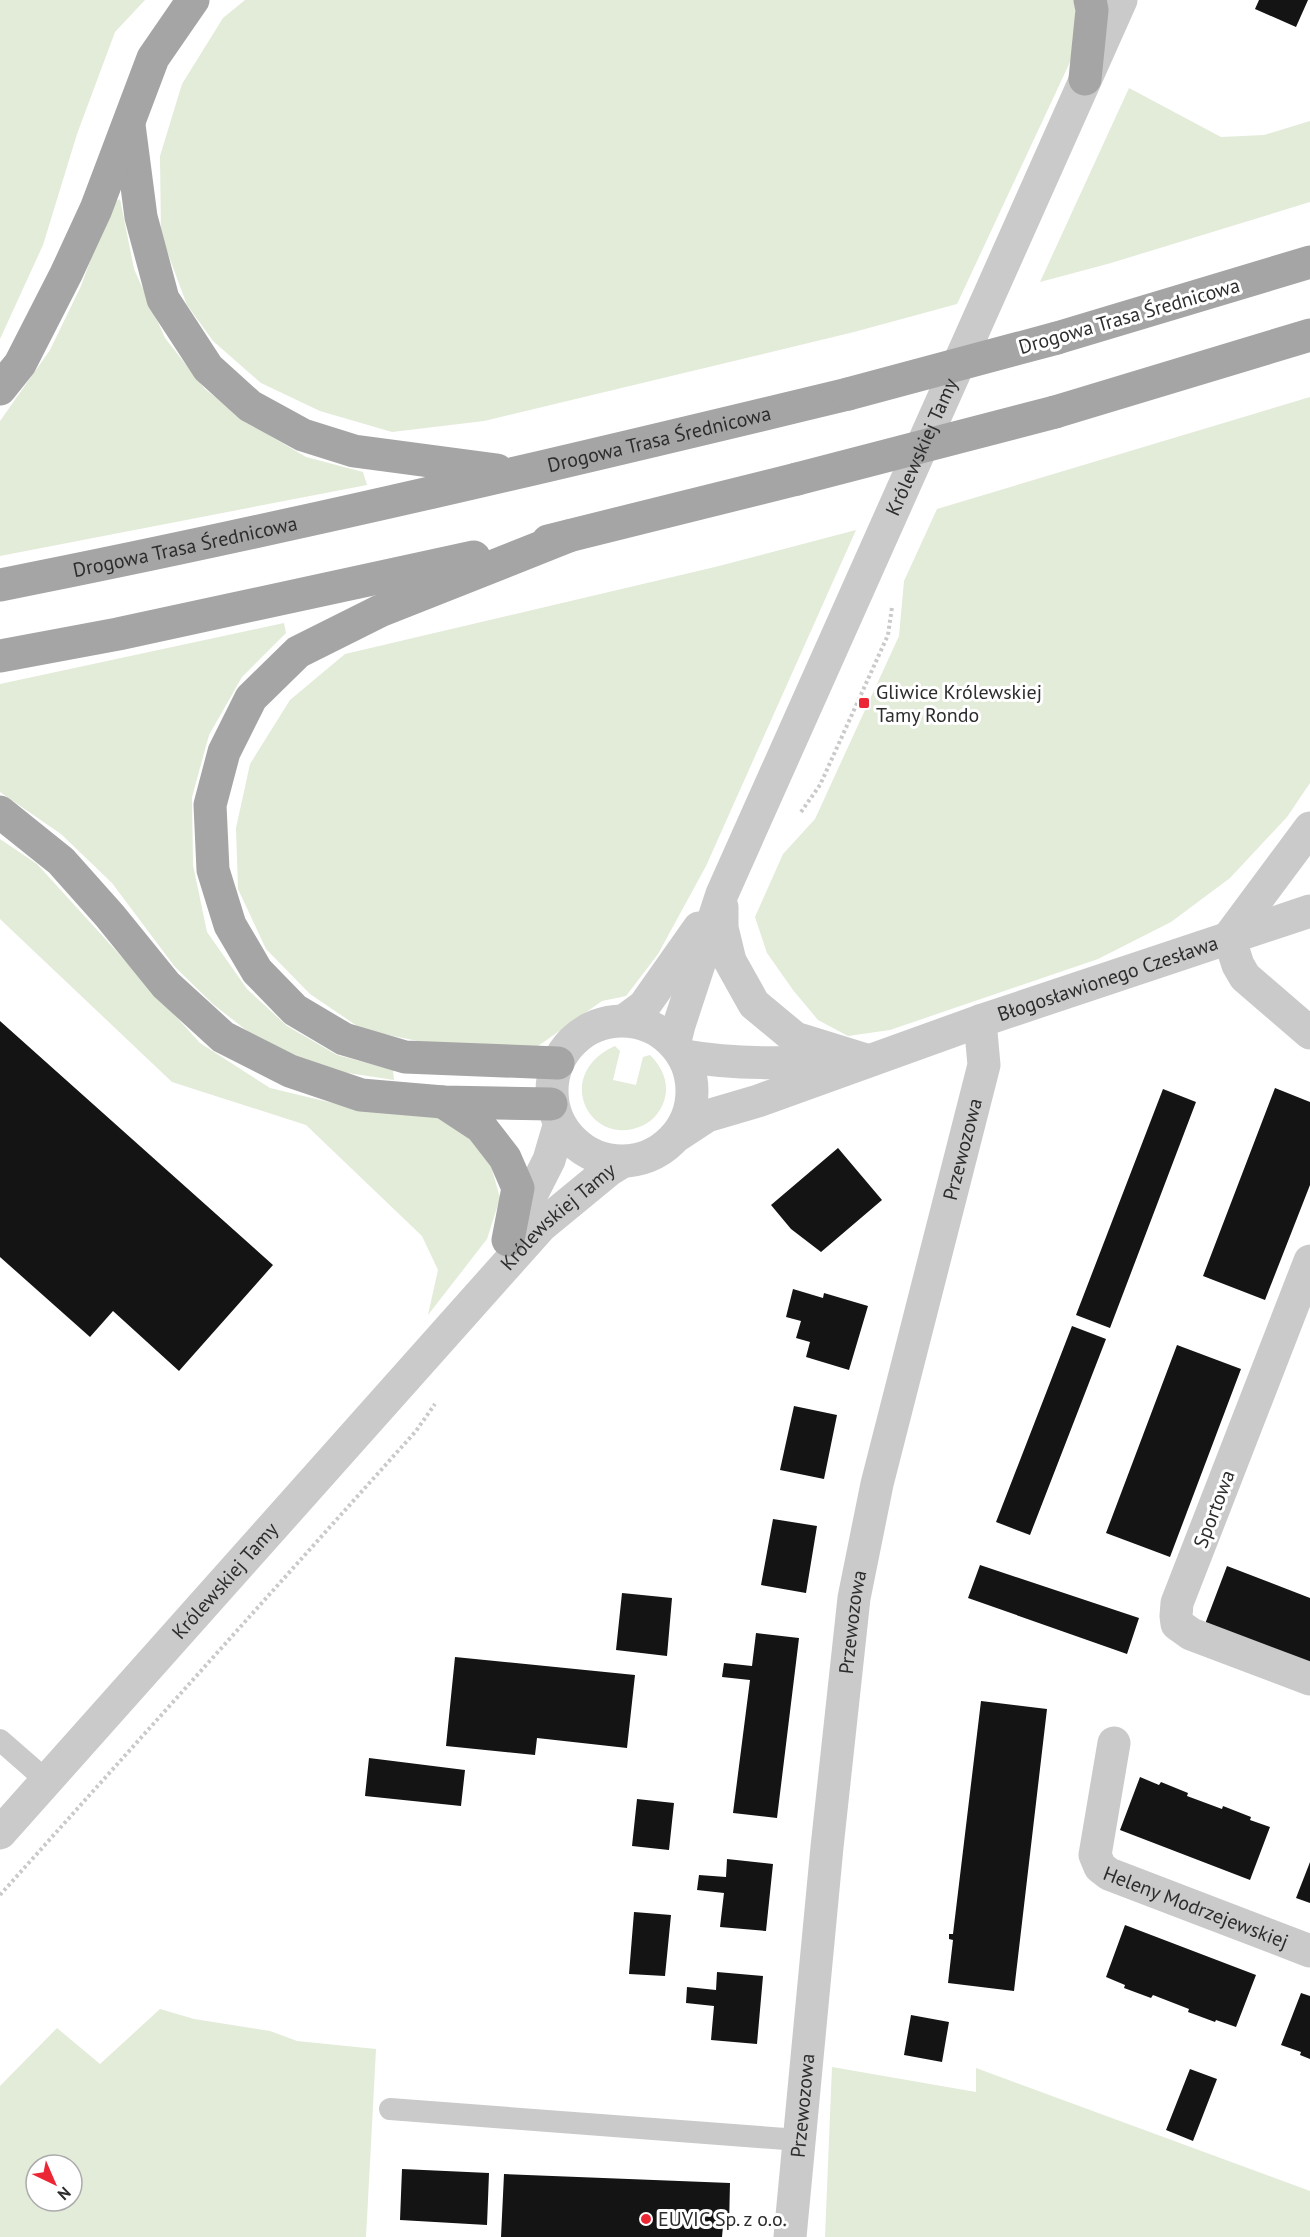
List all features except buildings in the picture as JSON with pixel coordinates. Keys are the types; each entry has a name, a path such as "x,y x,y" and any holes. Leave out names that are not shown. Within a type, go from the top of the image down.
{"main road":[{"path":"0,388 20,364 66,274 96,209 153,58 193,0"},
{"path":"1085,79 1092,10 1090,0"},
{"path":"129,125 141,217 163,299 208,368 250,406 303,435 354,450 518,473"},
{"name":"Drogowa Trasa Średnicowa","path":"0,585 116,562 518,473 848,394 1057,338 1310,262"},
{"path":"0,656 130,632 568,536 1055,412 1310,336"},
{"path":"558,1063 405,1057 344,1039 295,1010 258,971 230,925 213,870 210,805 224,752 251,698 298,652 380,611 568,536"},
{"path":"0,812 61,861 110,916 166,985 223,1037 290,1071 361,1095 555,1115"},
{"path":"443,1102 481,1127 505,1158 518,1188 508,1240"}],"street":[{"name":"Królewskiej Tamy","path":"680,1049 679,1024 722,894 1121,0"},
{"path":"1310,828 1229,937 1238,965 1245,977 1310,1033"},
{"name":"Królewskiej Tamy","path":"625,1020 644,1006 722,894"},
{"path":"722,894 722,928 730,961 754,1004 795,1038 866,1060"},
{"name":"Błogosławionego Czesława","path":"866,1060 1310,911"},
{"path":"625,1020 654,1027 680,1049 709,1060 759,1063 866,1060 758,1101 707,1116 650,1155 622,1162 590,1154 572,1140 555,1115 552,1083 558,1063 574,1040 596,1024 625,1020"},
{"name":"Przewozowa","path":"790,2237 827,1847 854,1598 878,1484 984,1065 980,1021"},
{"path":"675,1137 690,1114 695,1092 693,1075 680,1049"},
{"name":"Królewskiej Tamy","path":"450,1328 508,1240 549,1160 555,1115"},
{"name":"Królewskiej Tamy","path":"0,1833 541,1226 622,1162"},
{"name":"Sportowa","path":"1310,1261 1177,1603 1176,1616 1177,1624 1191,1634 1310,1679"},
{"name":"Heleny Modrzejewskiej","path":"1114,1743 1095,1855 1100,1868 1109,1874 1310,1951"}],"lane":[{"path":"0,1740 47,1781"},
{"path":"390,2109 799,2140"}],"path":[{"path":"0,1895 416,1431 435,1403"}],"green space":[{"path":"0,0 145,0 115,32 77,134 43,245 0,339"},
{"path":"245,0 1074,0 1078,38 1070,62 957,304 854,332 484,421 392,432 320,411 261,383 213,341 187,305 161,235 160,156 182,84 223,18"},
{"path":"1129,88 1221,137 1264,135 1310,121 1310,202 1111,263 1040,282"},
{"path":"120,199 134,269 165,338 205,389 250,424 306,457 363,472 367,485 0,556 0,421 50,350 81,286 111,204"},
{"path":"1310,397 1310,783 1287,817 1230,878 1171,922 1098,959 890,1030 848,1036 818,1020 767,953 755,917 783,854 815,819 899,636 904,581 937,509"},
{"path":"856,530 706,866 658,954 626,996 602,1001 538,1046 443,1046 363,1030 310,994 266,949 238,889 236,828 250,764 290,700 345,654 715,567"},
{"path":"284,623 286,633 242,677 209,735 192,797 193,865 207,932 247,989 287,1026 337,1055 393,1070 394,1080 309,1067 259,1040 214,1005 175,967 112,883 61,834 0,792 0,684"},
{"path":"0,839 37,864 200,1043 270,1088 345,1106 432,1111 470,1130 489,1159 500,1198 487,1239 428,1315 438,1270 422,1236 306,1125 172,1082 0,919"},
{"path":"615,1046 620,1051 613,1080 636,1085 643,1057 650,1055 664,1076 666,1094 662,1105 651,1120 639,1127 621,1130 605,1126 593,1117 585,1104 582,1089 585,1073 596,1058"},
{"path":"160,2009 194,2019 270,2031 297,2041 376,2049 366,2237 0,2237 0,2086 57,2028 100,2064"},
{"path":"832,2067 976,2092 976,2068 1310,2191 1310,2237 825,2237"}],"place":[{"name":"Gliwice Królewskiej Tamy Rondo","path":"864,703"},
{"name":"EUVIC Sp. z o.o.","path":"646,2219"}]}
